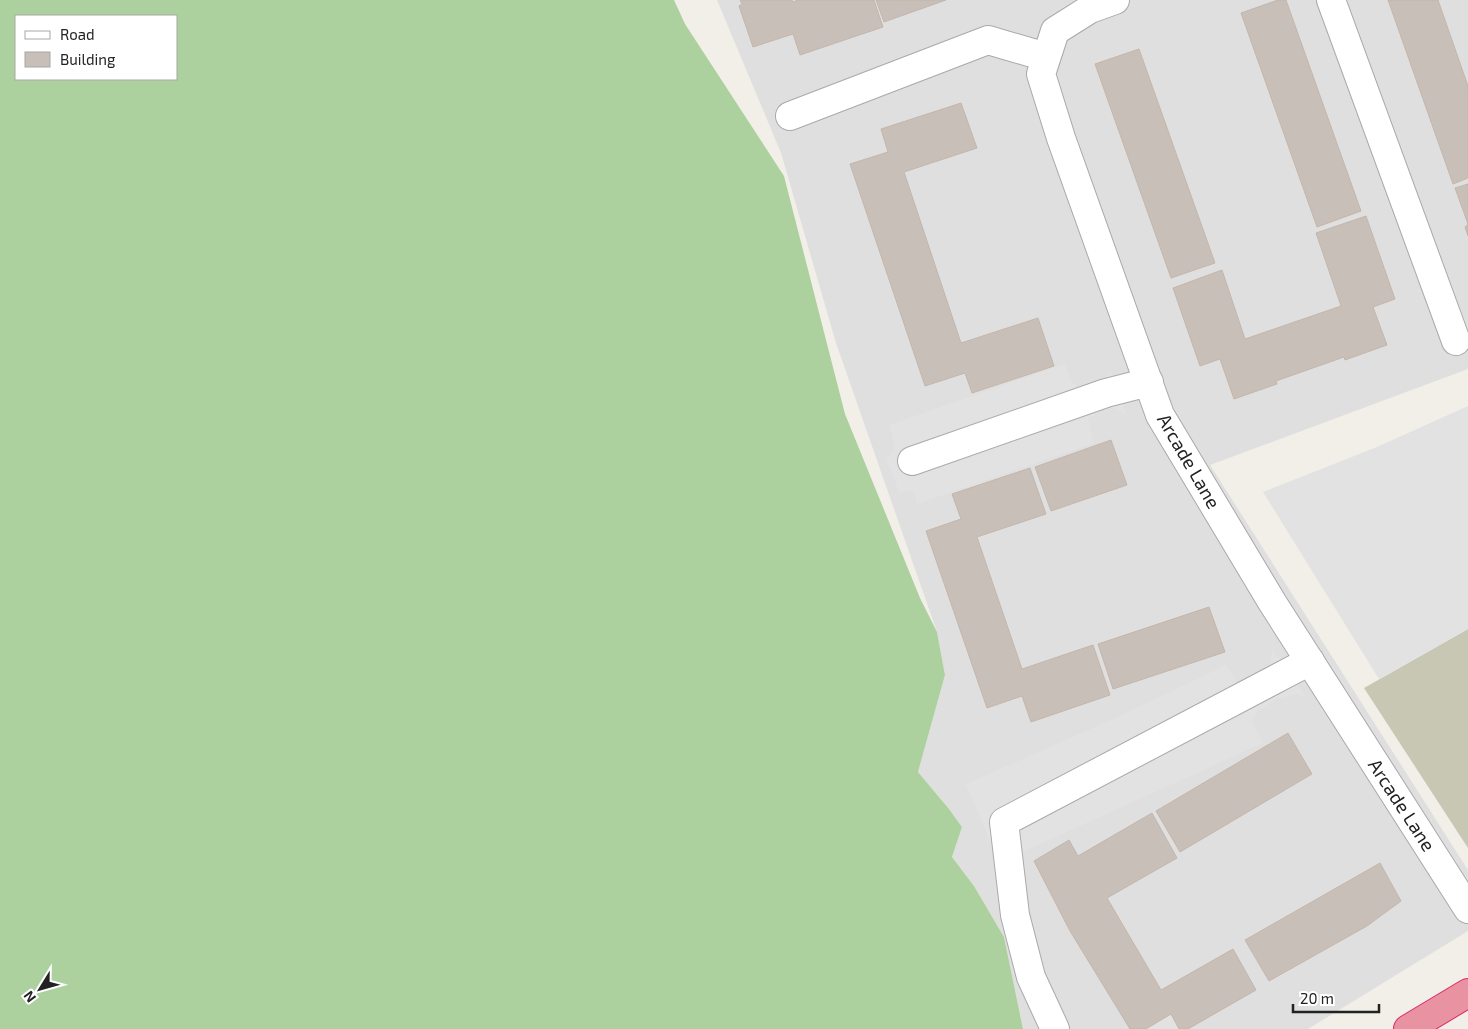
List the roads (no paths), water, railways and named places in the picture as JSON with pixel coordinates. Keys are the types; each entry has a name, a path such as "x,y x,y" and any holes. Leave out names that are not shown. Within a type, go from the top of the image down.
{"highway":[{"path":"1408,1029 1468,993"}],"street":[{"name":"Arcade Lane","path":"1114,0 1090,9 1055,31 1040,74 1160,415 1272,602 1468,909"},
{"path":"1331,0 1456,341"},
{"path":"790,116 988,40 1046,57"},
{"path":"912,462 1106,393 1149,382"},
{"path":"1055,1029 1031,977 1014,916 1004,822 1310,661"}]}
